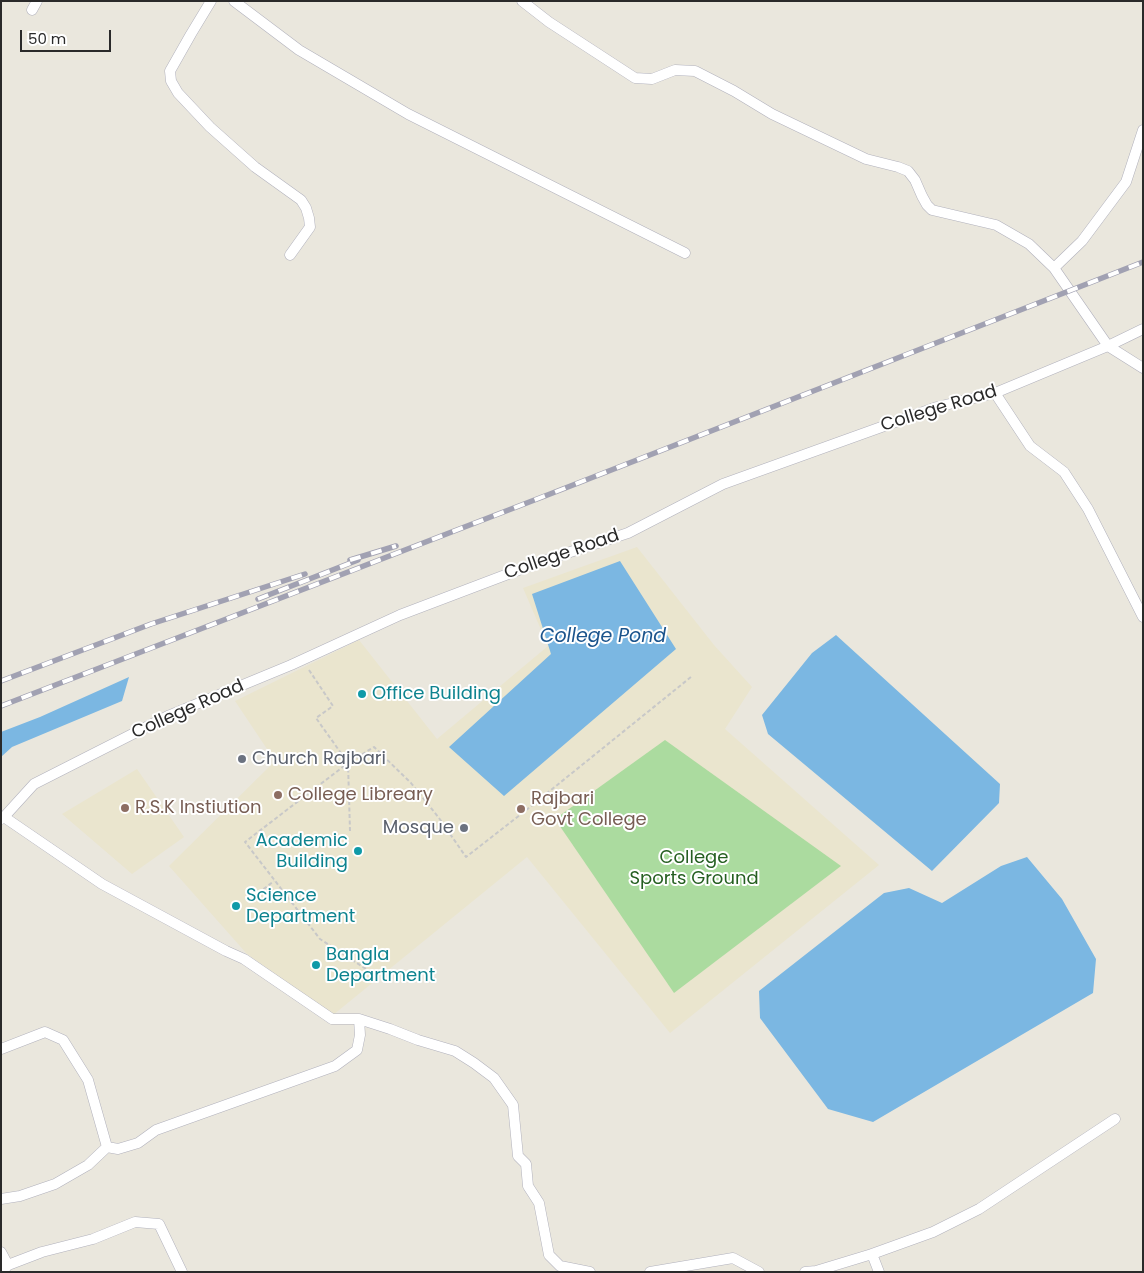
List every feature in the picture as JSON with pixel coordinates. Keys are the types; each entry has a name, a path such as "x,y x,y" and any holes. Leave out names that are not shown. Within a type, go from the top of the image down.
{"street":[{"path":"211,1 170,71 171,81 178,93 210,127 255,167 301,200 306,208 310,227 290,255"},
{"path":"234,1 299,50 408,114 685,252"},
{"path":"522,1 549,22 635,78 652,79 675,70 695,72 734,91 772,114 866,159 908,171 915,180 927,205 932,210 996,225 1028,244 1054,268 1108,346 1143,368"},
{"path":"1054,268 1082,241 1126,182 1143,130"},
{"name":"College Road","path":"3,818 34,784 170,716 302,660 400,615 537,563 628,533 723,484 937,407 995,393 1108,346 1143,329"},
{"path":"995,393 1030,446 1064,472 1088,509 1143,617"},
{"path":"3,818 102,884 244,959 332,1019 359,1019 455,1051 474,1062 494,1078 513,1105 518,1156 526,1164 528,1186 539,1203 549,1255 560,1266 590,1272"},
{"path":"107,1147 118,1149 138,1143 156,1130 335,1066 356,1050 360,1035 359,1019"},
{"path":"1,1049 45,1032 63,1040 88,1080 107,1147"},
{"path":"805,1272 872,1254 933,1232 979,1209 1115,1119"},
{"path":"1,1199 20,1196 55,1184 88,1165 107,1147"},
{"path":"1,1252 5,1268 42,1252 93,1238 135,1222 159,1224 182,1272"},
{"path":"872,1254 879,1272"},
{"path":"650,1272 733,1258 758,1272"}],"path":[{"path":"302,660 333,706 316,718 348,763 350,831"},
{"path":"366,969 320,939 245,842 348,763 374,747 411,783 439,818 466,857 520,816 691,677"},
{"path":"248,901 274,881"}],"shaded area":[{"name":"Rajbari Govt College","path":"637,547 714,645 752,687 725,729 879,865 670,1033 527,857 333,1015 247,954 169,866 275,761 235,701 359,640 437,739 548,646 523,588"},
{"path":"137,769 184,837 132,874 62,814"}],"green space":[{"name":"College Sports Ground","path":"665,740 841,866 674,993 555,819"}],"water":[{"name":"College Pond","path":"620,561 676,649 504,796 449,747 551,654 532,594"},
{"path":"836,635 1000,784 999,803 932,871 768,734 762,715 812,653"},
{"path":"129,677 122,701 12,747 1,757 1,732 40,717"},
{"path":"1027,857 1062,899 1096,959 1093,993 873,1122 828,1109 760,1018 759,991 884,893 909,888 942,903 1001,866"}],"railway":[{"path":"1,706 1143,262"},
{"path":"350,560 396,546"},
{"path":"258,599 358,560"},
{"path":"1,681 151,624 305,574"}],"place":[{"name":"Office Building","path":"362,694"},
{"name":"Church Rajbari","path":"242,759"},
{"name":"College Libreary","path":"278,795"},
{"name":"R.S.K Instiution","path":"125,808"},
{"name":"Rajbari Govt College","path":"521,809"},
{"name":"Mosque","path":"464,828"},
{"name":"Academic Building","path":"358,851"},
{"name":"Science Department","path":"236,906"},
{"name":"Bangla Department","path":"316,965"}]}
